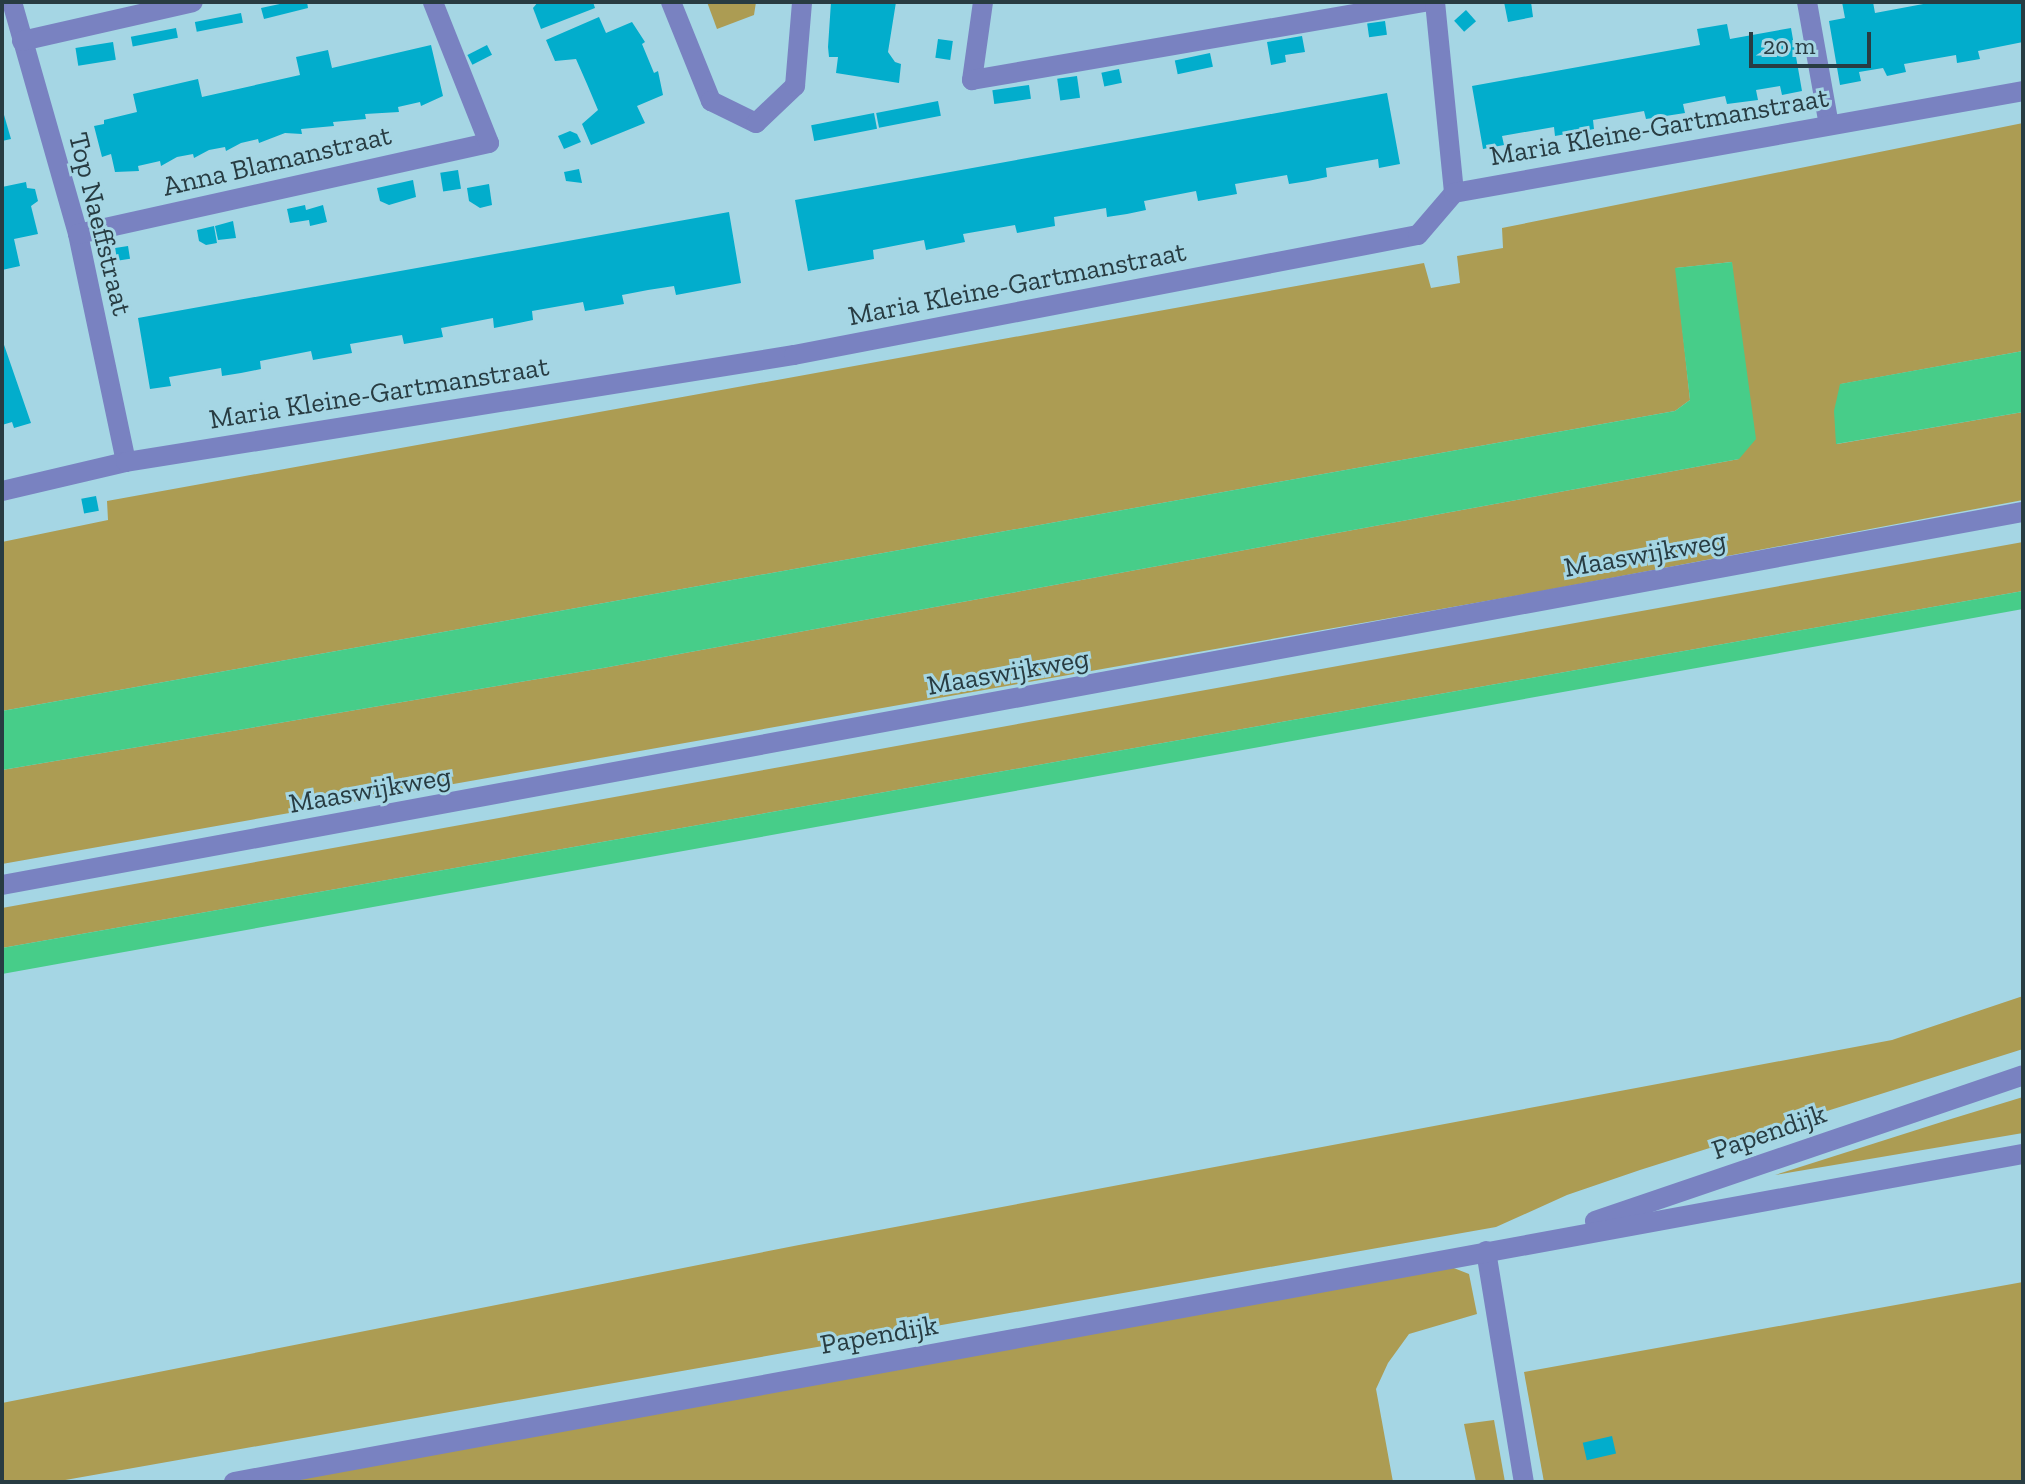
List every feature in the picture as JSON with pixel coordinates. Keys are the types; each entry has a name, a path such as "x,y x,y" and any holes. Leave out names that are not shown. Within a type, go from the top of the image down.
{"street":[{"name":"Top Naeffstraat","path":"12,2 78,234 126,462"},
{"path":"22,41 193,2"},
{"name":"Anna Blamanstraat","path":"78,234 489,143 433,2"},
{"path":"671,2 711,101 756,123 795,86 802,2"},
{"path":"983,2 972,80 1424,2"},
{"path":"1435,2 1454,193"},
{"path":"1807,2 1829,125"},
{"name":"Maria Kleine-Gartmanstraat","path":"2,491 126,462 794,355 1418,235 1454,193 2023,91"},
{"name":"Maaswijkweg","path":"2,885 2023,512"},
{"name":"Papendijk","path":"1533,1243 2023,1075"},
{"name":"Papendijk","path":"234,1482 2023,1154"},
{"path":"1486,1251 1524,1482"}],"shaded area":[{"path":"707,2 756,2 754,15 717,29"},
{"path":"2023,123 2023,351 1841,384 1837,444 2023,412 2023,500 1537,592 2,864 2,770 603,668 1739,459 1732,262 1676,268 1690,400 1675,411 2,711 2,542 108,520 107,501 1424,263 1431,288 1460,283 1457,256 1503,248 1502,228"},
{"path":"1732,262 1756,439 1739,459 603,668 2,770 2,711 1675,411 1690,400 1675,268"},
{"path":"2023,351 2023,412 1836,444 1834,411 1840,384"},
{"path":"2023,542 2023,591 2,948 2,908"},
{"path":"2023,591 2023,609 2,974 2,948"},
{"path":"2023,996 2023,1049 1640,1170 1567,1195 1496,1227 54,1482 2,1482 2,1403 799,1245 1892,1040"},
{"path":"2023,1097 2023,1133 1775,1175 1951,1119"},
{"path":"1441,1263 1469,1274 1477,1314 1409,1334 1388,1363 1376,1389 1393,1482 282,1482"},
{"path":"2023,1282 2023,1482 1544,1482 1524,1372"},
{"path":"1494,1420 1505,1482 1476,1482 1464,1424"}],"building":[{"path":"307,2 308,8 264,19 261,8"},
{"path":"538,2 593,2 595,8 541,29 533,8"},
{"path":"831,2 896,2 888,52 895,62 901,64 899,83 836,73 838,57 829,57 828,47"},
{"path":"1504,2 1531,2 1533,17 1508,22"},
{"path":"1842,2 1873,2 1875,13 1934,2 2023,2 2023,42 1978,51 1980,59 1957,63 1956,55 1904,64 1906,72 1887,76 1883,68 1859,72 1861,81 1840,85 1829,21 1845,18"},
{"path":"1466,10 1476,21 1464,32 1454,21"},
{"path":"241,13 243,23 197,32 195,22"},
{"path":"599,17 606,33 632,22 645,42 642,44 654,73 658,71 663,95 637,106 645,123 591,145 582,124 598,110 587,84 576,59 555,61 546,40"},
{"path":"1385,21 1387,35 1369,37 1367,24"},
{"path":"1727,24 1730,39 1791,28 1802,91 1782,95 1780,86 1756,90 1758,100 1727,104 1725,96 1683,104 1685,113 1646,119 1644,111 1593,120 1594,129 1555,136 1554,127 1502,136 1504,145 1483,149 1472,86 1700,45 1697,29"},
{"path":"176,28 178,38 133,47 131,37"},
{"path":"1302,36 1305,52 1285,55 1286,62 1271,65 1267,42"},
{"path":"938,39 953,41 950,60 935,58"},
{"path":"113,42 116,60 78,66 75,48"},
{"path":"431,45 443,96 421,106 420,102 398,107 399,112 365,114 366,119 301,129 302,134 285,133 259,143 258,139 226,151 225,147 209,150 194,158 193,154 177,157 161,166 160,161 138,166 139,171 115,172 111,154 102,157 94,126 104,124 104,120 137,112 133,94 198,79 202,97 300,75 296,57 328,50 332,68"},
{"path":"487,45 492,55 472,65 467,55"},
{"path":"1210,53 1213,67 1178,74 1175,60"},
{"path":"1119,69 1122,83 1104,86 1101,73"},
{"path":"1077,76 1080,98 1060,101 1057,79"},
{"path":"1029,85 1031,99 994,104 992,90"},
{"path":"1387,93 1400,164 1379,168 1378,159 1326,168 1327,177 1308,181 1289,184 1287,175 1235,184 1237,194 1198,201 1196,191 1144,201 1146,210 1107,217 1106,208 1054,217 1055,226 1017,233 1015,225 963,234 965,242 926,250 924,240 873,250 874,259 808,271 795,200"},
{"path":"938,101 941,116 879,128 876,113"},
{"path":"2,108 11,139 2,141"},
{"path":"874,113 877,129 814,141 811,125"},
{"path":"570,131 577,134 581,142 564,149 558,136"},
{"path":"579,169 582,183 566,181 564,172"},
{"path":"458,170 461,189 443,192 440,173"},
{"path":"413,180 416,197 389,205 380,201 377,188"},
{"path":"26,182 27,188 35,189 38,201 31,206 38,234 14,239 20,266 2,270 2,187"},
{"path":"489,184 492,205 480,208 469,201 467,188"},
{"path":"305,205 306,210 323,205 327,222 310,226 309,220 290,223 287,209"},
{"path":"729,212 741,283 676,295 674,286 648,290 622,295 624,304 585,311 583,302 532,311 533,320 494,328 493,318 441,328 443,337 404,344 402,335 350,344 352,353 313,360 311,351 260,361 261,369 241,373 222,376 221,368 169,377 171,386 150,389 138,318"},
{"path":"233,221 236,238 218,240 215,226"},
{"path":"214,226 217,243 206,245 199,241 197,230"},
{"path":"128,246 130,259 117,261 115,248"},
{"path":"2,339 31,423 14,428 12,422 2,425"},
{"path":"96,496 99,511 84,514 81,499"},
{"path":"1612,1436 1616,1454 1587,1460 1583,1443"}]}
